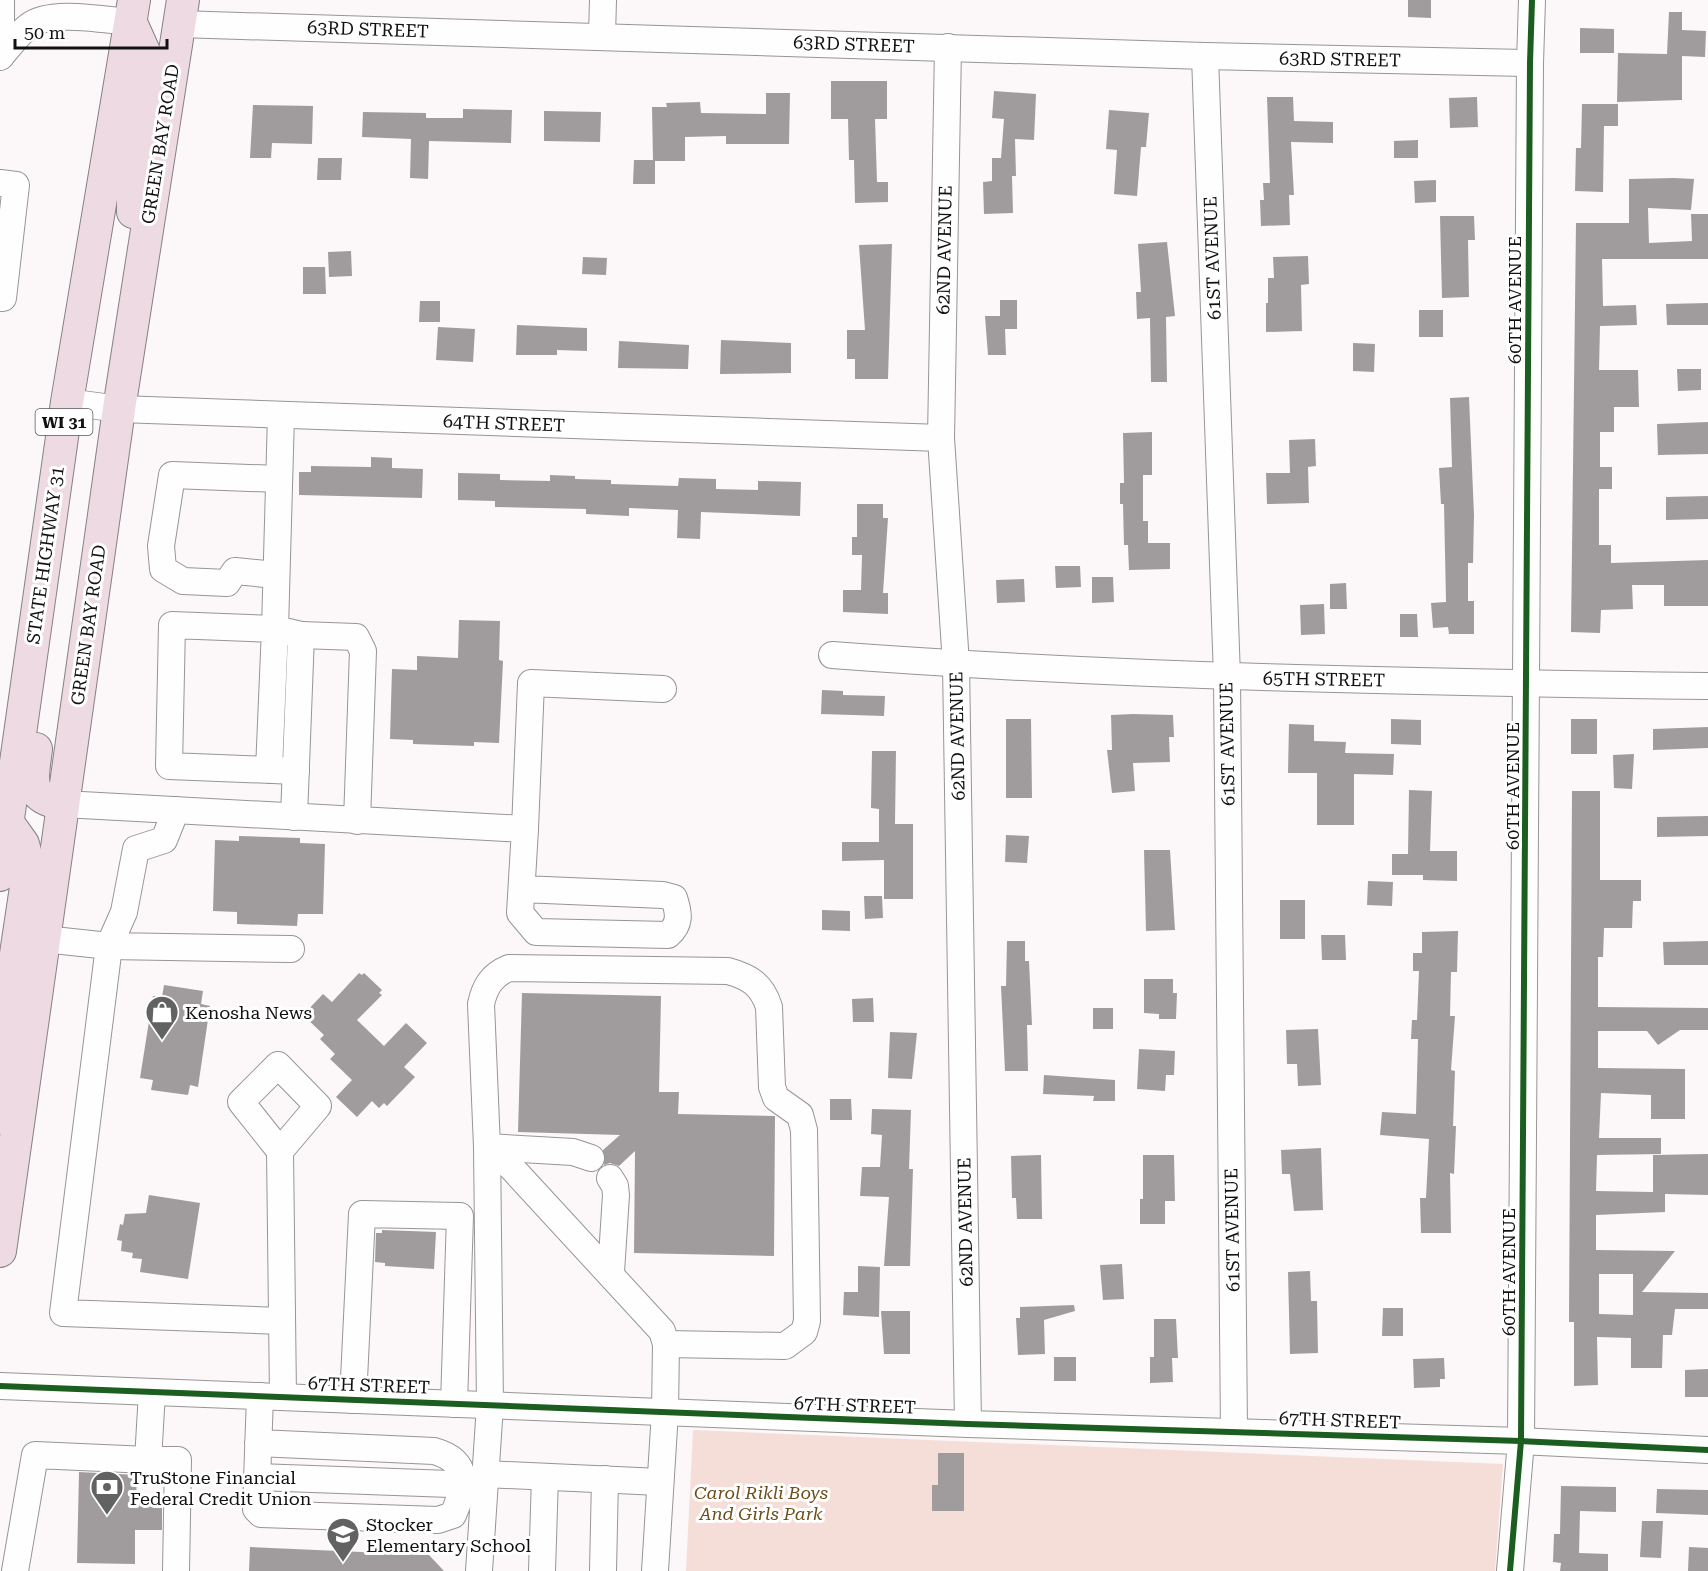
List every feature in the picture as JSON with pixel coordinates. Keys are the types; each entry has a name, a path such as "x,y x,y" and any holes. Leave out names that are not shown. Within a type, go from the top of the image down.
{"main road":[{"name":"GREEN BAY ROAD","path":"2,1237 135,300 174,8"},
{"path":"132,11 143,48 146,72 134,171 135,300"},
{"name":"STATE HIGHWAY 31","path":"0,875 4,823 38,611 67,402 132,11"},
{"path":"38,611 46,668 33,785 36,794 42,799 63,804"},
{"path":"2,1237 3,1041 29,867 23,844 4,823"}],"street":[{"path":"0,56 2,0"},
{"path":"602,36 603,0"},
{"name":"60TH AVENUE","path":"1510,1571 1521,1441 1528,683 1530,63 1533,0"},
{"path":"0,56 28,26 54,8 132,11"},
{"name":"63RD STREET","path":"174,8 602,36 1204,56 1530,63"},
{"name":"62ND AVENUE","path":"948,47 941,438 956,664 968,1424"},
{"name":"61ST AVENUE","path":"1204,56 1227,677 1234,1432"},
{"path":"1,304 8,184"},
{"name":"64TH STREET","path":"67,402 119,410 941,438"},
{"path":"269,770 280,415"},
{"path":"276,575 208,573 163,568 161,546 172,475 279,479"},
{"path":"296,771 169,766 172,625 275,628 301,635 356,637 363,651 357,821"},
{"path":"294,818 301,635"},
{"name":"65TH STREET","path":"832,655 956,664 1227,677 1708,686"},
{"path":"536,969 536,932 520,913 531,683 663,689"},
{"path":"63,804 525,829"},
{"path":"176,810 164,840 136,849 124,912 110,946 63,1313 282,1321"},
{"path":"522,890 663,895 674,898 679,913 676,928 668,935 536,932"},
{"path":"44,939 110,946 291,949"},
{"path":"478,1571 477,1481 489,1405 487,1147 481,1004 484,990 493,977 509,968 728,971 747,976 766,996 769,1007 772,1087 776,1098 800,1115 804,1130 807,1321 804,1332 785,1346 666,1344"},
{"path":"487,1147 573,1152 591,1158"},
{"path":"487,1147 511,1167 611,1272 662,1331 666,1344 655,1571"},
{"path":"280,1151 282,1321 271,1396 258,1443 256,1509 261,1514 438,1520 453,1515 462,1495 477,1481"},
{"path":"610,1178 615,1186 616,1195 611,1272"},
{"path":"353,1400 362,1214 460,1216 454,1404"},
{"name":"67TH STREET","path":"0,1386 968,1424 1521,1441 1708,1450"},
{"path":"148,1460 152,1392"},
{"path":"258,1443 434,1451 448,1455 457,1461 477,1481"},
{"path":"15,1571 35,1455 178,1460 176,1571"},
{"path":"257,1477 477,1481 546,1477 660,1482"},
{"path":"542,1571 546,1477"},
{"path":"603,1571 605,1479"}],"green space":[{"name":"Carol Rikli Boys And Girls Park","path":"693,1430 1503,1464 1495,1571 686,1571"}],"building":[{"path":"1408,0 1431,0 1431,18 1408,17"},
{"path":"1669,12 1682,12 1682,30 1706,31 1705,57 1682,56 1682,100 1617,102 1618,53 1667,54"},
{"path":"1580,28 1614,29 1614,53 1580,53"},
{"path":"831,81 887,81 887,119 875,119 877,182 888,182 888,202 855,203 854,160 849,160 848,119 831,119"},
{"path":"994,91 1036,94 1034,140 1015,139 1016,176 1012,176 1013,213 984,214 983,182 992,181 992,158 1001,158 1004,119 992,118"},
{"path":"766,93 790,93 789,144 726,144 726,136 685,137 685,161 655,161 655,184 633,184 634,160 653,160 652,107 667,107 666,103 700,102 701,113 766,114"},
{"path":"1267,97 1293,97 1294,121 1333,122 1333,143 1291,142 1294,195 1289,195 1290,225 1261,226 1260,200 1264,200 1263,183 1270,183"},
{"path":"1477,97 1478,127 1450,128 1449,98"},
{"path":"1582,104 1618,104 1618,126 1604,126 1603,192 1575,191 1576,148 1581,148"},
{"path":"253,105 313,106 312,144 272,143 271,158 250,158"},
{"path":"463,109 512,110 511,143 429,141 428,179 410,178 411,139 362,137 363,112 426,113 426,118 463,118"},
{"path":"1109,110 1149,113 1146,147 1141,147 1137,196 1114,194 1117,150 1106,149"},
{"path":"544,111 601,112 600,142 544,141"},
{"path":"1418,140 1418,158 1394,158 1394,141"},
{"path":"318,158 342,158 341,180 317,180"},
{"path":"1629,179 1694,179 1691,210 1648,208 1649,243 1692,241 1691,214 1708,214 1708,259 1602,259 1603,306 1636,305 1637,325 1600,326 1599,370 1638,370 1639,407 1614,407 1614,432 1600,432 1600,467 1612,467 1612,489 1599,489 1599,545 1611,545 1611,563 1708,560 1708,606 1664,606 1664,585 1632,585 1633,609 1601,610 1600,633 1571,632 1576,223 1629,223"},
{"path":"1436,180 1436,202 1415,203 1414,181"},
{"path":"1440,216 1474,216 1475,240 1468,240 1469,297 1442,298"},
{"path":"1167,242 1175,316 1166,317 1167,382 1151,382 1150,318 1137,319 1136,292 1141,292 1138,244"},
{"path":"892,244 888,379 855,379 855,359 847,359 847,330 865,330 859,245"},
{"path":"351,251 352,276 329,277 328,252"},
{"path":"1308,256 1309,284 1301,285 1302,331 1266,332 1268,278 1274,278 1273,257"},
{"path":"583,257 607,258 606,275 582,274"},
{"path":"303,267 325,267 326,294 303,294"},
{"path":"1000,300 1017,300 1017,329 1005,329 1006,355 988,355 985,316 1000,316"},
{"path":"420,301 440,301 440,322 419,322"},
{"path":"1708,303 1708,325 1667,325 1666,304"},
{"path":"1419,310 1443,310 1443,337 1419,337"},
{"path":"517,325 587,328 587,351 557,350 557,355 516,355"},
{"path":"438,327 475,329 473,362 436,360"},
{"path":"721,340 791,343 791,373 720,374"},
{"path":"619,341 689,345 688,369 618,368"},
{"path":"1353,343 1375,344 1374,372 1353,371"},
{"path":"1677,369 1701,369 1701,390 1678,391"},
{"path":"1469,397 1474,515 1473,563 1468,563 1468,601 1474,601 1474,634 1449,634 1448,627 1433,628 1431,603 1446,602 1444,504 1441,504 1439,468 1452,467 1450,398"},
{"path":"1708,422 1708,454 1658,455 1657,424"},
{"path":"1152,432 1152,475 1143,475 1143,521 1148,521 1148,543 1170,543 1170,569 1129,570 1128,545 1124,545 1123,504 1120,504 1120,483 1124,483 1123,433"},
{"path":"1315,439 1316,466 1308,467 1309,503 1267,504 1266,473 1290,473 1289,440"},
{"path":"371,457 392,458 392,468 423,469 422,498 299,495 299,472 311,472 311,466 371,467"},
{"path":"458,473 500,474 500,480 550,481 550,475 575,476 575,479 611,480 611,484 678,486 679,478 716,479 716,489 758,490 758,481 801,482 800,516 701,512 700,539 677,538 678,510 629,508 629,516 586,514 586,509 495,507 495,501 458,500"},
{"path":"1708,496 1708,519 1666,520 1666,497"},
{"path":"857,504 883,504 883,518 888,518 883,593 888,593 888,614 843,612 843,590 861,590 862,555 852,555 852,537 857,537"},
{"path":"1055,566 1080,566 1081,587 1056,588"},
{"path":"1092,577 1113,577 1114,602 1092,603"},
{"path":"1024,579 1025,602 997,603 996,580"},
{"path":"1346,583 1347,609 1330,609 1330,584"},
{"path":"1324,604 1325,634 1301,635 1300,605"},
{"path":"1400,614 1417,614 1418,637 1400,637"},
{"path":"459,620 500,621 499,660 503,661 499,743 474,742 474,746 413,744 413,740 390,739 392,669 417,670 417,656 458,658"},
{"path":"822,690 843,691 843,695 885,696 884,716 821,714"},
{"path":"1111,715 1173,715 1174,737 1169,737 1170,762 1133,763 1135,791 1112,793 1107,750 1112,750"},
{"path":"1006,719 1031,719 1032,798 1006,798"},
{"path":"1391,719 1421,720 1421,745 1391,744"},
{"path":"1571,719 1597,719 1597,754 1571,754"},
{"path":"1289,724 1314,725 1314,741 1346,742 1345,753 1394,754 1393,775 1354,774 1354,825 1317,825 1317,773 1288,773"},
{"path":"1708,727 1708,748 1653,750 1653,729"},
{"path":"872,751 896,751 895,824 913,824 913,899 884,899 884,860 842,861 842,842 879,842 879,809 871,808"},
{"path":"1634,754 1632,789 1614,788 1613,755"},
{"path":"1409,790 1432,791 1430,851 1457,851 1457,881 1423,880 1423,875 1392,875 1392,854 1408,854"},
{"path":"1572,791 1600,791 1600,880 1641,880 1641,901 1633,901 1632,928 1604,928 1603,957 1598,957 1598,1007 1708,1008 1708,1030 1680,1030 1658,1045 1647,1031 1598,1031 1598,1068 1685,1069 1685,1119 1651,1119 1651,1095 1601,1093 1599,1138 1661,1138 1661,1154 1597,1155 1596,1191 1653,1192 1653,1155 1708,1154 1708,1195 1665,1194 1665,1212 1596,1215 1596,1250 1675,1251 1642,1292 1708,1293 1708,1309 1675,1309 1672,1335 1663,1335 1662,1368 1631,1368 1631,1338 1597,1337 1598,1385 1574,1386 1574,1322 1569,1322","holes":["1599,1274 1633,1274 1633,1315 1599,1314"]},
{"path":"1708,816 1708,836 1657,837 1657,817"},
{"path":"1006,835 1029,836 1027,863 1005,862"},
{"path":"239,836 300,838 300,843 325,844 323,914 298,914 297,926 237,924 237,912 213,911 215,840 239,841"},
{"path":"1144,850 1170,850 1175,930 1146,931"},
{"path":"1368,881 1393,882 1392,906 1367,905"},
{"path":"864,896 882,896 883,918 865,919"},
{"path":"1280,900 1305,900 1305,939 1280,939"},
{"path":"822,910 850,911 850,931 822,930"},
{"path":"1458,931 1457,972 1451,972 1450,1016 1455,1016 1451,1070 1455,1071 1453,1126 1456,1126 1454,1174 1450,1173 1451,1233 1421,1233 1420,1198 1426,1198 1429,1139 1380,1135 1382,1112 1416,1114 1418,1039 1411,1039 1412,1020 1417,1020 1419,971 1413,971 1413,953 1422,953 1422,932"},
{"path":"1321,935 1345,935 1346,960 1322,960"},
{"path":"1007,941 1025,941 1025,961 1029,961 1032,1025 1027,1025 1028,1071 1005,1071 1001,986 1006,986"},
{"path":"1708,941 1708,965 1664,965 1663,942"},
{"path":"359,973 362,975 364,973 382,990 379,993 382,995 357,1020 384,1046 406,1023 427,1043 404,1067 415,1077 387,1106 384,1103 379,1108 372,1101 357,1117 336,1097 352,1080 330,1059 335,1054 320,1039 324,1035 303,1015 323,994 332,1002"},
{"path":"1144,979 1173,979 1173,993 1177,993 1176,1019 1159,1019 1159,1014 1144,1013"},
{"path":"164,985 203,991 201,1004 210,1006 198,1087 190,1085 188,1095 151,1090 153,1080 140,1078 153,996 162,997"},
{"path":"522,993 661,996 659,1092 679,1092 678,1114 775,1116 774,1256 634,1253 635,1151 619,1166 610,1163 604,1165 603,1150 620,1135 518,1132"},
{"path":"873,998 874,1022 853,1022 852,999"},
{"path":"1093,1008 1113,1008 1113,1029 1093,1029"},
{"path":"1318,1029 1321,1085 1298,1086 1297,1064 1287,1064 1286,1030"},
{"path":"890,1032 917,1033 912,1079 888,1078"},
{"path":"1139,1049 1175,1051 1174,1075 1166,1075 1165,1091 1137,1089"},
{"path":"1044,1075 1115,1080 1115,1101 1093,1101 1094,1096 1043,1094"},
{"path":"830,1099 851,1099 852,1120 830,1120"},
{"path":"872,1109 911,1110 909,1169 913,1169 910,1266 884,1266 889,1197 860,1196 862,1167 880,1167 882,1135 871,1134"},
{"path":"1321,1148 1323,1210 1294,1211 1290,1174 1282,1174 1281,1150"},
{"path":"1041,1155 1042,1219 1017,1219 1016,1198 1012,1198 1011,1156"},
{"path":"1143,1155 1174,1155 1175,1201 1165,1201 1165,1224 1140,1224 1140,1199 1143,1199"},
{"path":"149,1195 200,1203 188,1279 140,1272 142,1259 132,1258 133,1253 121,1251 122,1241 117,1240 120,1224 123,1225 125,1214 146,1213"},
{"path":"382,1230 436,1232 434,1269 385,1266 385,1263 375,1262 376,1233 382,1233"},
{"path":"1122,1264 1124,1299 1103,1300 1100,1265"},
{"path":"858,1266 880,1267 879,1317 843,1315 844,1292 858,1292"},
{"path":"1310,1271 1311,1301 1317,1301 1318,1353 1290,1354 1288,1272"},
{"path":"1074,1305 1075,1311 1044,1320 1045,1354 1018,1355 1016,1318 1020,1318 1020,1307"},
{"path":"1383,1308 1403,1308 1403,1336 1382,1336"},
{"path":"881,1311 910,1311 910,1354 884,1354"},
{"path":"1154,1319 1176,1319 1178,1358 1172,1358 1173,1382 1150,1383 1150,1357 1154,1357"},
{"path":"1054,1357 1076,1357 1076,1381 1054,1381"},
{"path":"1444,1358 1445,1379 1440,1379 1440,1387 1414,1388 1413,1359"},
{"path":"1708,1369 1708,1397 1685,1397 1685,1370"},
{"path":"938,1453 964,1453 964,1511 932,1511 932,1485 938,1485"},
{"name":"TruStone Financial Federal Credit Union","path":"79,1472 137,1475 136,1502 162,1502 162,1530 135,1530 135,1564 77,1563"},
{"path":"1561,1486 1616,1487 1616,1512 1580,1511 1579,1553 1608,1554 1608,1571 1560,1571 1561,1563 1553,1562 1554,1534 1560,1534"},
{"path":"1657,1489 1708,1490 1708,1515 1656,1513"},
{"path":"1642,1521 1663,1521 1661,1558 1640,1557"},
{"name":"Stocker Elementary School","path":"250,1547 429,1555 444,1571 249,1571"},
{"path":"1689,1547 1708,1548 1708,1571 1688,1571"}],"cycle path":[{"path":"1510,1571 1521,1441 1532,0"},
{"path":"0,1386 968,1424 1521,1441 1708,1450"}],"place":[{"name":"Kenosha News","path":"162,1041"},
{"name":"TruStone Financial Federal Credit Union","path":"107,1516"},
{"name":"Stocker Elementary School","path":"343,1563"}]}
